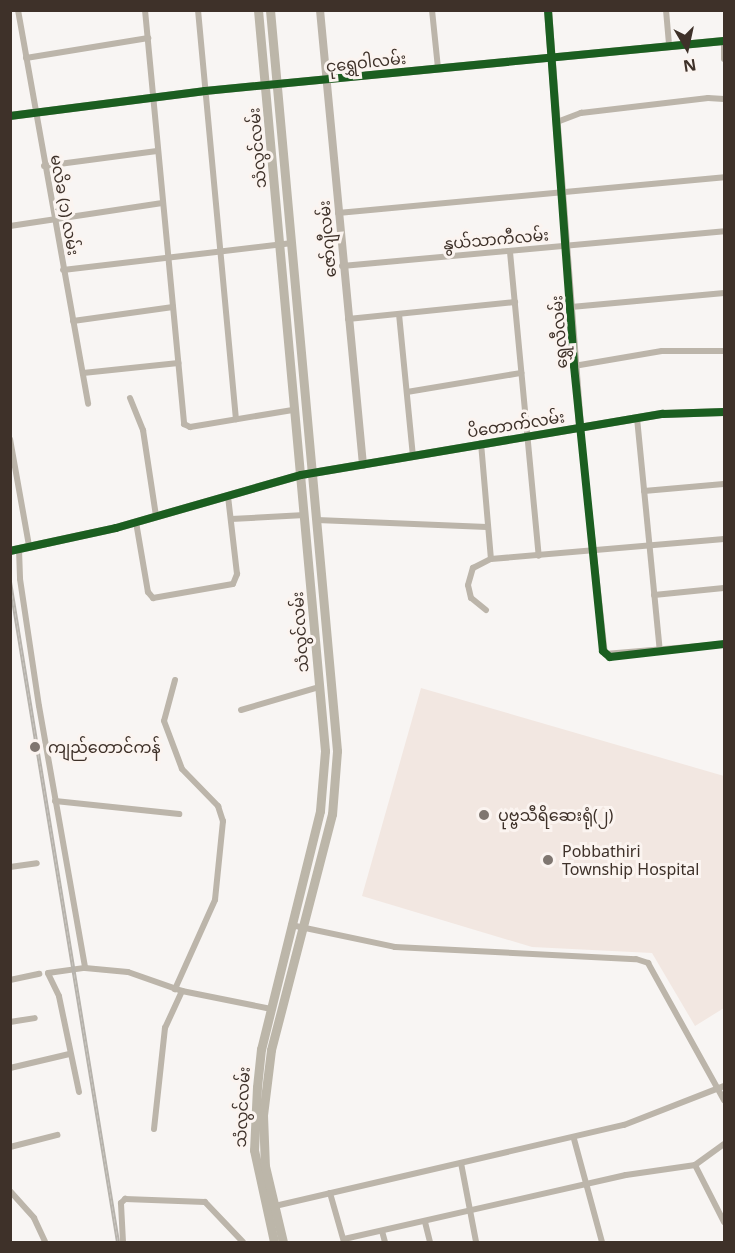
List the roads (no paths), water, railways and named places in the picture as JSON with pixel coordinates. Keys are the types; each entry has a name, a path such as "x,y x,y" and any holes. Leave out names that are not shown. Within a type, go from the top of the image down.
{"main road":[{"name":"သံလွင်လမ်း","path":"258,10 293,410 305,515 314,547"},
{"name":"သံလွင်လမ်း","path":"270,10 317,520 314,547 325,782 261,1087 263,1152 283,1242"},
{"name":"သံလွင်လမ်း","path":"274,1242 254,1150 271,1009 332,814 336,772 315,568"}],"street":[{"name":"မလိခ (၁) လမ်း","path":"18,10 88,404"},
{"path":"145,10 184,424 190,427 293,410"},
{"path":"198,10 236,419"},
{"name":"ဇော်ဂျီလမ်း","path":"320,10 342,266 363,465"},
{"path":"432,10 438,69"},
{"name":"ရွှေလီလမ်း","path":"548,10 574,366 603,651 610,657 660,651"},
{"path":"666,10 669,46"},
{"path":"26,58 148,38"},
{"path":"724,41 724,59"},
{"name":"ငုရွှေဝါလမ်း","path":"10,116 206,91 724,41"},
{"path":"557,122 580,113 708,98 724,99"},
{"path":"44,166 157,151"},
{"path":"338,213 724,177"},
{"path":"10,226 162,203"},
{"name":"နွယ်သာကီလမ်း","path":"342,266 724,231"},
{"path":"63,270 292,243"},
{"path":"510,252 539,556"},
{"path":"571,307 724,293"},
{"path":"348,319 515,302"},
{"path":"73,321 173,307"},
{"path":"399,314 413,456"},
{"path":"574,366 662,351 724,351"},
{"path":"83,373 178,363"},
{"path":"407,392 521,373"},
{"path":"130,398 144,430 156,516"},
{"name":"ပိတောက်လမ်း","path":"15,550 136,522 301,475 637,418 724,412"},
{"path":"637,418 660,651 724,644"},
{"path":"10,440 29,546"},
{"path":"481,443 491,559"},
{"path":"644,491 724,484"},
{"path":"136,522 148,592 158,599 236,580 228,496"},
{"path":"231,519 305,515"},
{"path":"317,520 487,527"},
{"path":"486,610 471,598 468,585 473,568 491,559 594,553 724,539"},
{"path":"15,550 55,801 85,968"},
{"path":"654,595 724,588"},
{"path":"154,1129 165,1028 215,900 223,821 218,806 182,770 164,721 175,680"},
{"path":"241,710 319,687"},
{"path":"55,801 179,814"},
{"path":"10,867 37,863"},
{"path":"295,927 394,947 636,958 648,963 722,1088 724,1100"},
{"path":"79,1092 69,1054 59,996 48,973 85,968 128,972 178,990 271,1009"},
{"path":"10,980 39,974"},
{"path":"10,1022 35,1018"},
{"path":"10,1068 69,1054"},
{"path":"275,1206 624,1125 722,1088"},
{"path":"10,1147 57,1135"},
{"path":"574,1138 603,1242"},
{"path":"330,1193 344,1240 585,1184 695,1165 724,1144"},
{"path":"461,1163 476,1242"},
{"path":"695,1165 724,1222"},
{"path":"10,1191 34,1218 45,1242"},
{"path":"123,1242 121,1203 125,1199 205,1202 243,1242"},
{"path":"425,1222 430,1242"},
{"path":"382,1231 385,1242"}],"railway":[{"path":"10,582 118,1242"}],"place":[{"name":"ကျည်တောင်ကန်","path":"35,747"},
{"name":"ပုဗ္ဗသီရိဆေးရုံ(၂)","path":"484,815"},
{"name":"Pobbathiri Township Hospital","path":"548,860"}]}
